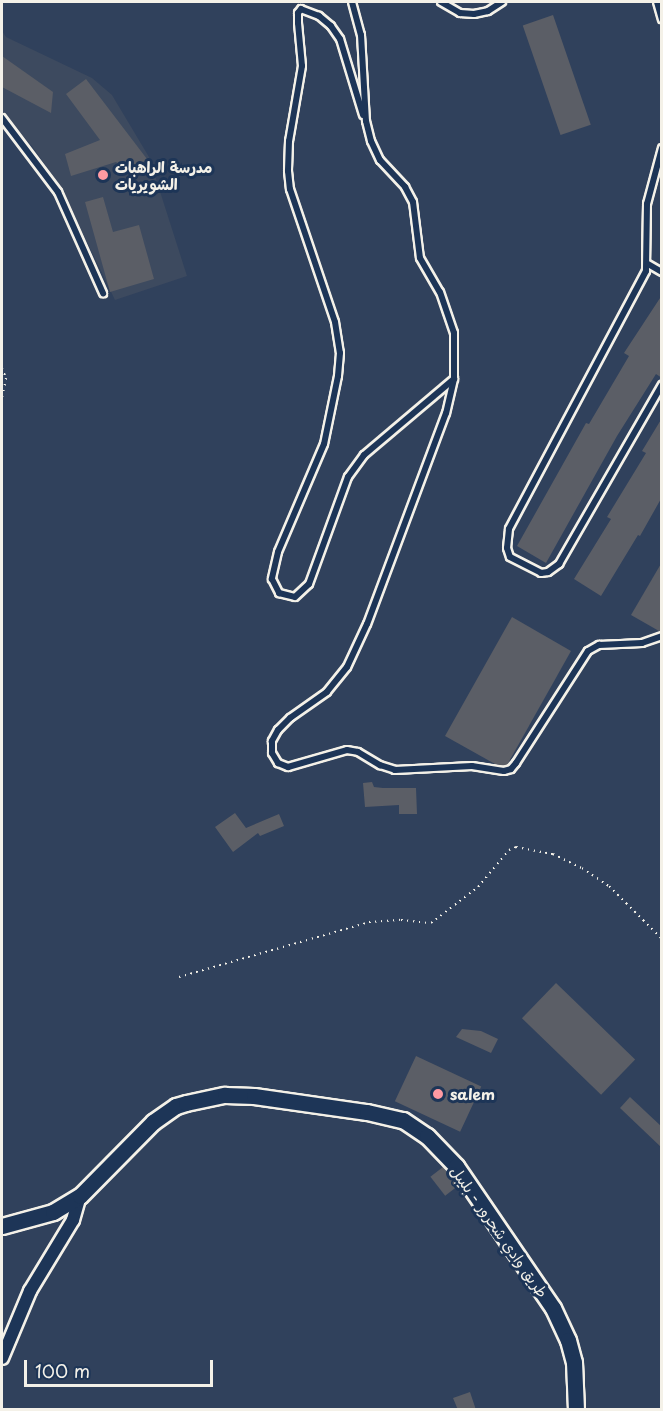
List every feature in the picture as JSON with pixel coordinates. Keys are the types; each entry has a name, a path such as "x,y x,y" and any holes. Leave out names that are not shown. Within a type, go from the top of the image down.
{"street":[{"name":"طريق وادي شحرور - بليبل","path":"2,1226 53,1212 80,1196 153,1122 186,1102 225,1095 254,1096 356,1110 403,1120 427,1136 456,1166 553,1308 568,1340 574,1362 576,1410"},
{"path":"2,1358 30,1291 73,1220 80,1196"}],"lane":[{"path":"352,2 361,35 366,121"},
{"path":"441,2 460,13 474,14 488,11 502,2"},
{"path":"657,2 662,19"},
{"path":"454,379 364,455 348,477 309,584 295,597 279,593 272,579 278,552 324,444 338,376 340,353 335,322 290,189 289,141 302,66 298,23 298,13 301,9 319,16 331,26 340,39 371,141 380,160 405,187 413,202 420,258 440,292 453,333 454,379 446,413 367,624 347,667 327,692 290,718 278,730 272,741 272,753 278,763 288,767 347,750 358,752 380,765 395,770 472,766 504,771 511,769 588,651 599,645 642,643 662,636"},
{"path":"2,118 58,192 103,293"},
{"path":"662,148 645,222 648,264 509,529 507,548 510,557 541,573 548,572 559,564 662,385"},
{"path":"648,264 662,272"}],"path":[{"path":"2,368 6,378 2,399"},
{"path":"179,977 369,922 401,920 431,923 478,887 509,850 516,847 553,854 582,867 609,886 662,939"}],"shaded area":[{"name":"مدرسة الراهبات الشويريات","path":"2,31 6,37 92,78 112,95 149,157 187,276 115,300 60,186 32,146 2,114"}],"building":[{"path":"553,15 591,125 561,135 523,25"},
{"path":"2,56 53,92 51,113 2,87"},
{"path":"86,79 147,159 130,172 116,162 71,176 65,154 100,140 66,94"},
{"path":"103,197 113,232 139,225 154,279 110,292 85,202"},
{"path":"662,295 662,378 656,374 617,436 546,563 517,546 586,423 589,424 629,356 624,353"},
{"path":"662,418 662,497 601,596 574,579 611,519 607,517 646,453 642,451"},
{"path":"662,562 662,631 659,631 631,615"},
{"path":"512,617 571,651 507,765 504,766 495,764 445,736"},
{"path":"372,782 374,787 416,788 417,814 399,814 399,805 365,807 363,783"},
{"path":"235,813 246,828 279,814 284,826 260,836 258,833 233,852 215,827"},
{"path":"556,983 635,1059 601,1095 522,1018"},
{"path":"462,1029 481,1031 498,1039 491,1053 456,1037"},
{"name":"salem","path":"416,1056 481,1086 460,1132 395,1101"},
{"path":"630,1097 662,1127 662,1148 620,1108"},
{"path":"443,1167 458,1186 445,1196 430,1177"},
{"path":"470,1392 476,1410 458,1410 453,1398"}],"place":[{"name":"مدرسة الراهبات الشويريات","path":"103,175"},
{"name":"salem","path":"438,1094"}]}
